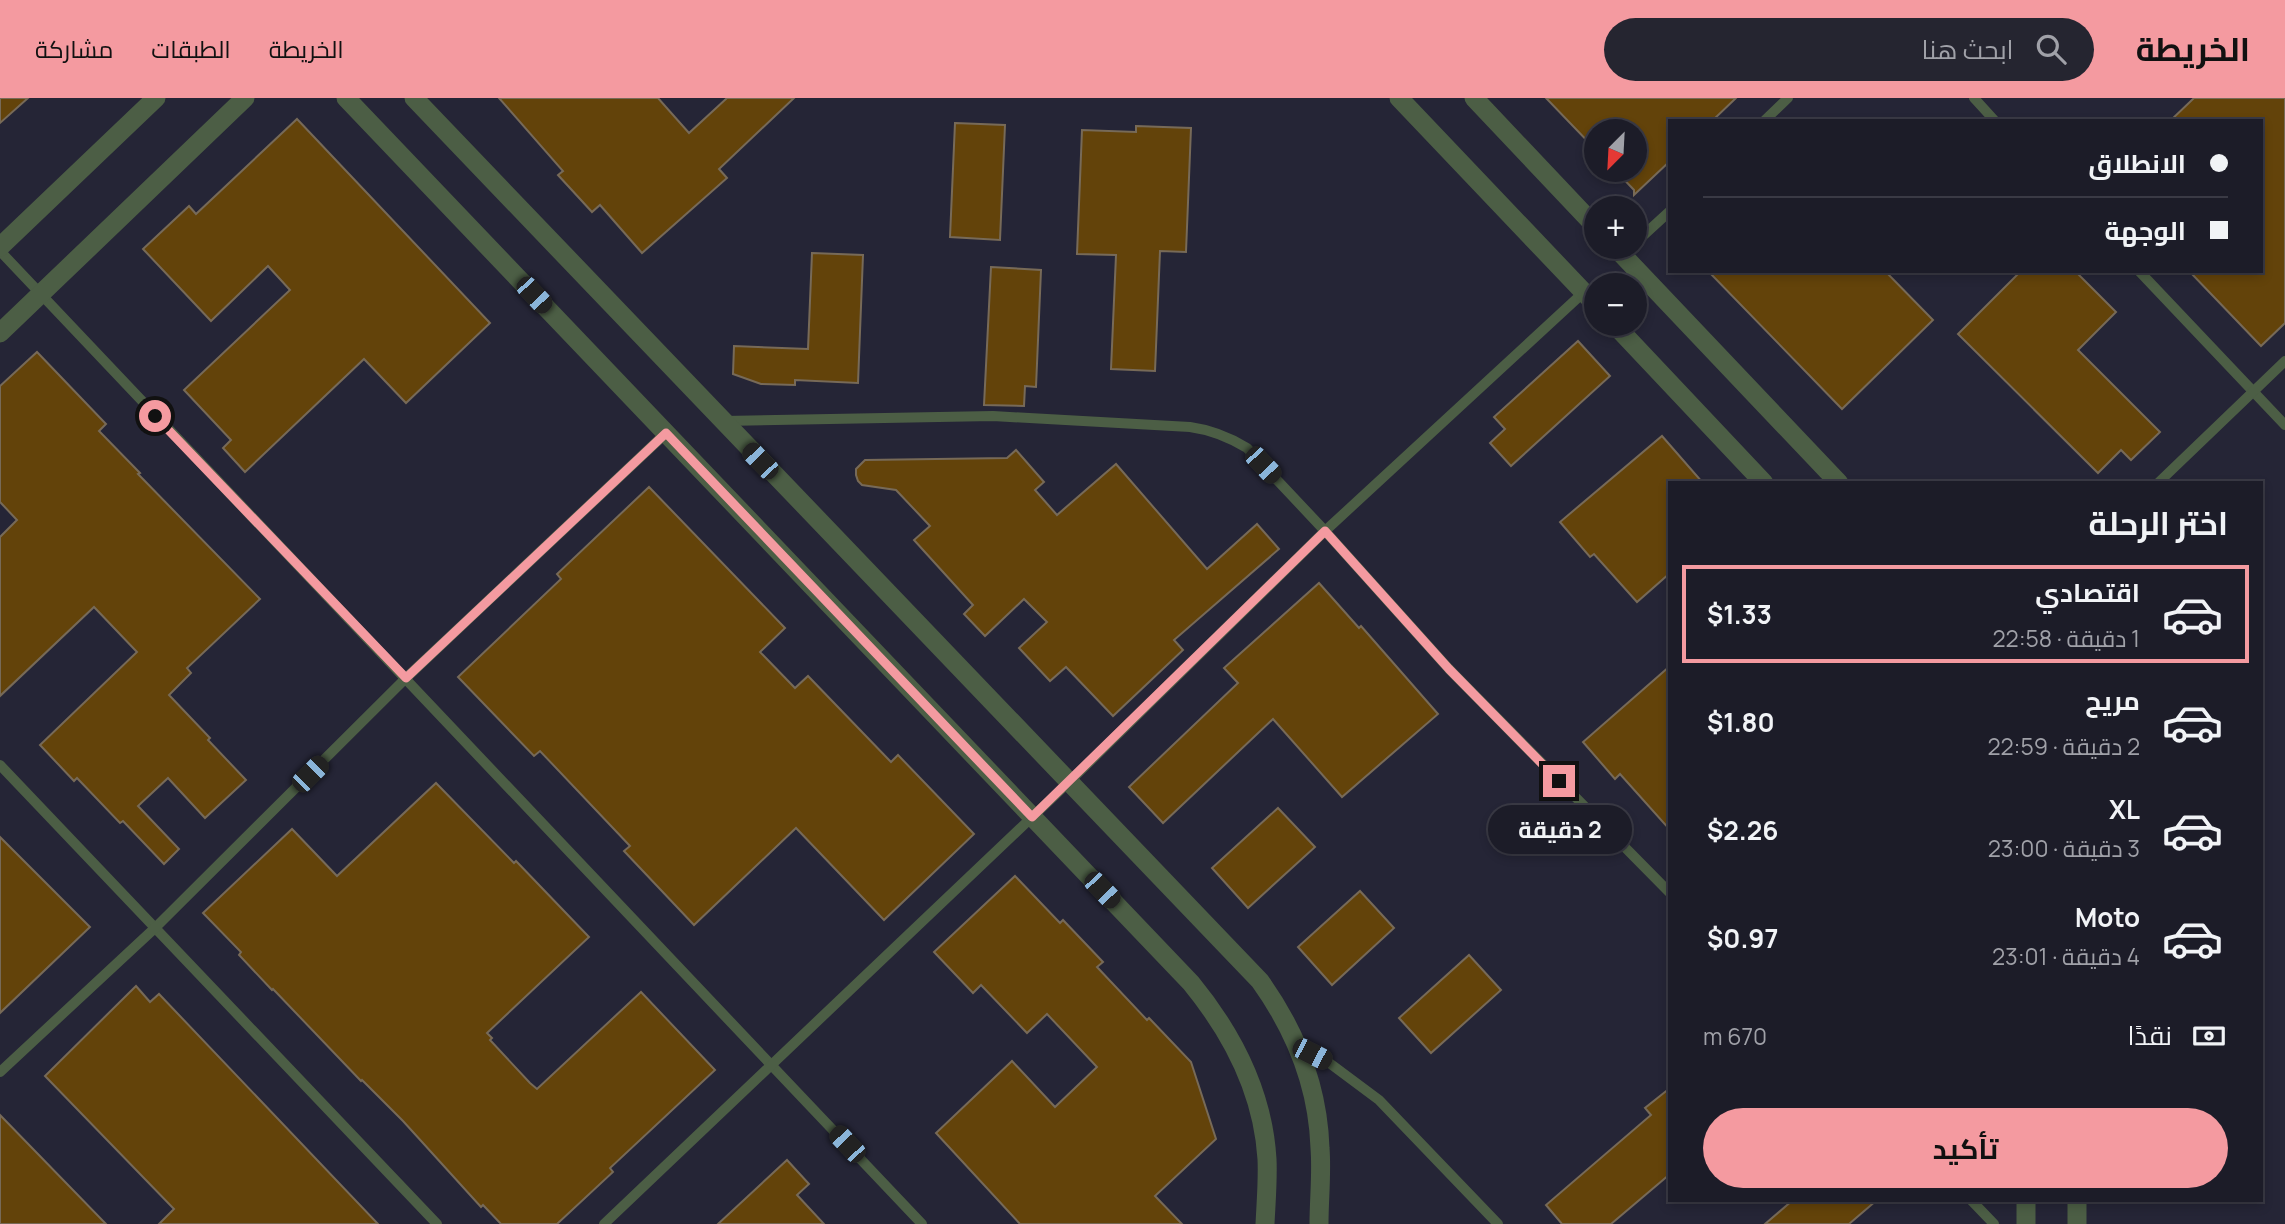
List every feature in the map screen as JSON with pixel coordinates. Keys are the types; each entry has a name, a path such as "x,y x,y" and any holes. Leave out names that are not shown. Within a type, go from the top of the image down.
{"street":[{"path":"0,249 156,98"},
{"path":"0,333 245,98"},
{"path":"346,98 1191,983 1224,1028 1249,1078 1267,1159 1265,1224"},
{"path":"414,98 1260,981 1281,1012 1298,1046 1314,1096 1321,1149 1319,1224"},
{"path":"1399,98 1584,293"},
{"path":"1474,98 1584,214"},
{"path":"1636,259 1837,481"},
{"path":"1625,336 1763,481"},
{"path":"2026,1202 2026,1224"},
{"path":"2077,1202 2077,1224"}],"lane":[{"path":"1766,119 1788,98"},
{"path":"1974,98 1993,119"},
{"path":"1647,230 1668,213"},
{"path":"0,249 40,295 922,1224"},
{"path":"2140,273 2285,425"},
{"path":"604,1224 1070,781 1325,531 1584,304"},
{"path":"2160,481 2285,361"},
{"path":"722,421 993,416 1175,426 1206,429 1220,434 1247,448 1449,669 1668,891"},
{"path":"0,1072 156,928 406,678 666,433"},
{"path":"0,765 437,1224"},
{"path":"1298,1046 1328,1062 1379,1100 1498,1224"},
{"path":"1972,1202 1994,1224"}],"building":[{"path":"0,98 28,98 0,123"},
{"path":"499,98 658,98 689,133 727,98 794,98 719,169 727,178 642,253 600,205 592,212 558,175 563,171"},
{"path":"1546,98 1736,98 1714,119 1668,119 1668,163 1634,195 1634,190 1626,182 1647,182 1647,119 1584,119 1584,138"},
{"path":"2194,98 2285,98 2285,323 2261,346 2191,273 2263,273 2263,119 2172,119"},
{"path":"297,119 490,323 406,403 364,359 245,472 223,448 231,440 184,390 290,290 268,266 211,321 143,249 189,206 196,214"},
{"path":"955,123 1005,125 1000,240 950,237"},
{"path":"1136,126 1191,128 1186,252 1160,251 1155,371 1111,369 1116,255 1077,254 1082,130 1136,132"},
{"path":"812,253 863,255 858,383 795,380 795,385 761,384 733,374 734,346 808,349"},
{"path":"991,267 1041,270 1036,387 1025,386 1024,406 984,405"},
{"path":"1710,273 1887,273 1933,320 1842,409"},
{"path":"2019,273 2077,273 2116,312 2078,350 2160,432 2131,460 2121,450 2098,473 1958,334"},
{"path":"1578,341 1610,376 1511,466 1490,443 1505,429 1494,417"},
{"path":"37,352 106,424 99,431 260,599 187,668 191,673 169,695 246,780 205,818 168,778 138,806 179,849 164,864 123,821 120,823 77,778 74,781 40,745 137,652 94,607 0,696 0,537 17,520 0,502 0,386"},
{"path":"1662,436 1701,481 1668,481 1668,575 1637,602 1594,554 1590,557 1560,522"},
{"path":"1016,450 1044,482 1035,490 1057,515 1116,464 1207,569 1257,524 1279,549 1174,640 1183,650 1113,716 1066,667 1050,681 1019,648 1047,622 1024,599 985,636 964,614 973,605 914,540 930,526 896,490 862,485 856,475 856,469 865,460 1007,458"},
{"path":"649,487 785,628 760,652 795,688 808,676 891,762 898,755 974,834 884,920 796,828 694,925 624,851 630,846 540,751 534,756 458,677 561,579 557,574"},
{"path":"1319,583 1359,628 1361,626 1438,714 1342,797 1273,719 1163,823 1129,787 1238,683 1224,668"},
{"path":"1668,668 1668,828 1620,774 1615,779 1583,742"},
{"path":"436,783 589,937 487,1033 492,1038 490,1040 530,1083 537,1089 641,992 715,1070 610,1168 613,1172 557,1224 501,1224 483,1205 481,1207 403,1121 272,990 239,955 241,952 203,913 292,829 337,876"},
{"path":"1278,808 1315,847 1248,908 1212,868"},
{"path":"0,837 90,927 0,1013"},
{"path":"1015,876 1060,923 1063,920 1103,962 1097,967 1191,1062 1216,1139 1155,1196 1182,1224 1020,1224 936,1133 1012,1061 1055,1107 1097,1067 1047,1014 1027,1033 981,985 973,993 934,952"},
{"path":"1360,891 1394,928 1332,985 1298,947"},
{"path":"1469,955 1501,990 1431,1053 1399,1018"},
{"path":"136,986 150,1002 159,994 378,1224 159,1224 174,1209 45,1076"},
{"path":"1668,1090 1668,1176 1611,1224 1562,1224 1546,1205 1651,1115 1645,1108"},
{"path":"0,1115 106,1224 0,1224"},
{"path":"787,1160 809,1184 797,1195 824,1224 718,1224"},
{"path":"1791,1202 1875,1202 1849,1224 1765,1224"}],"route":[{"path":"155,416 406,678 666,433 1032,817 1325,531 1449,669 1559,781"}]}
